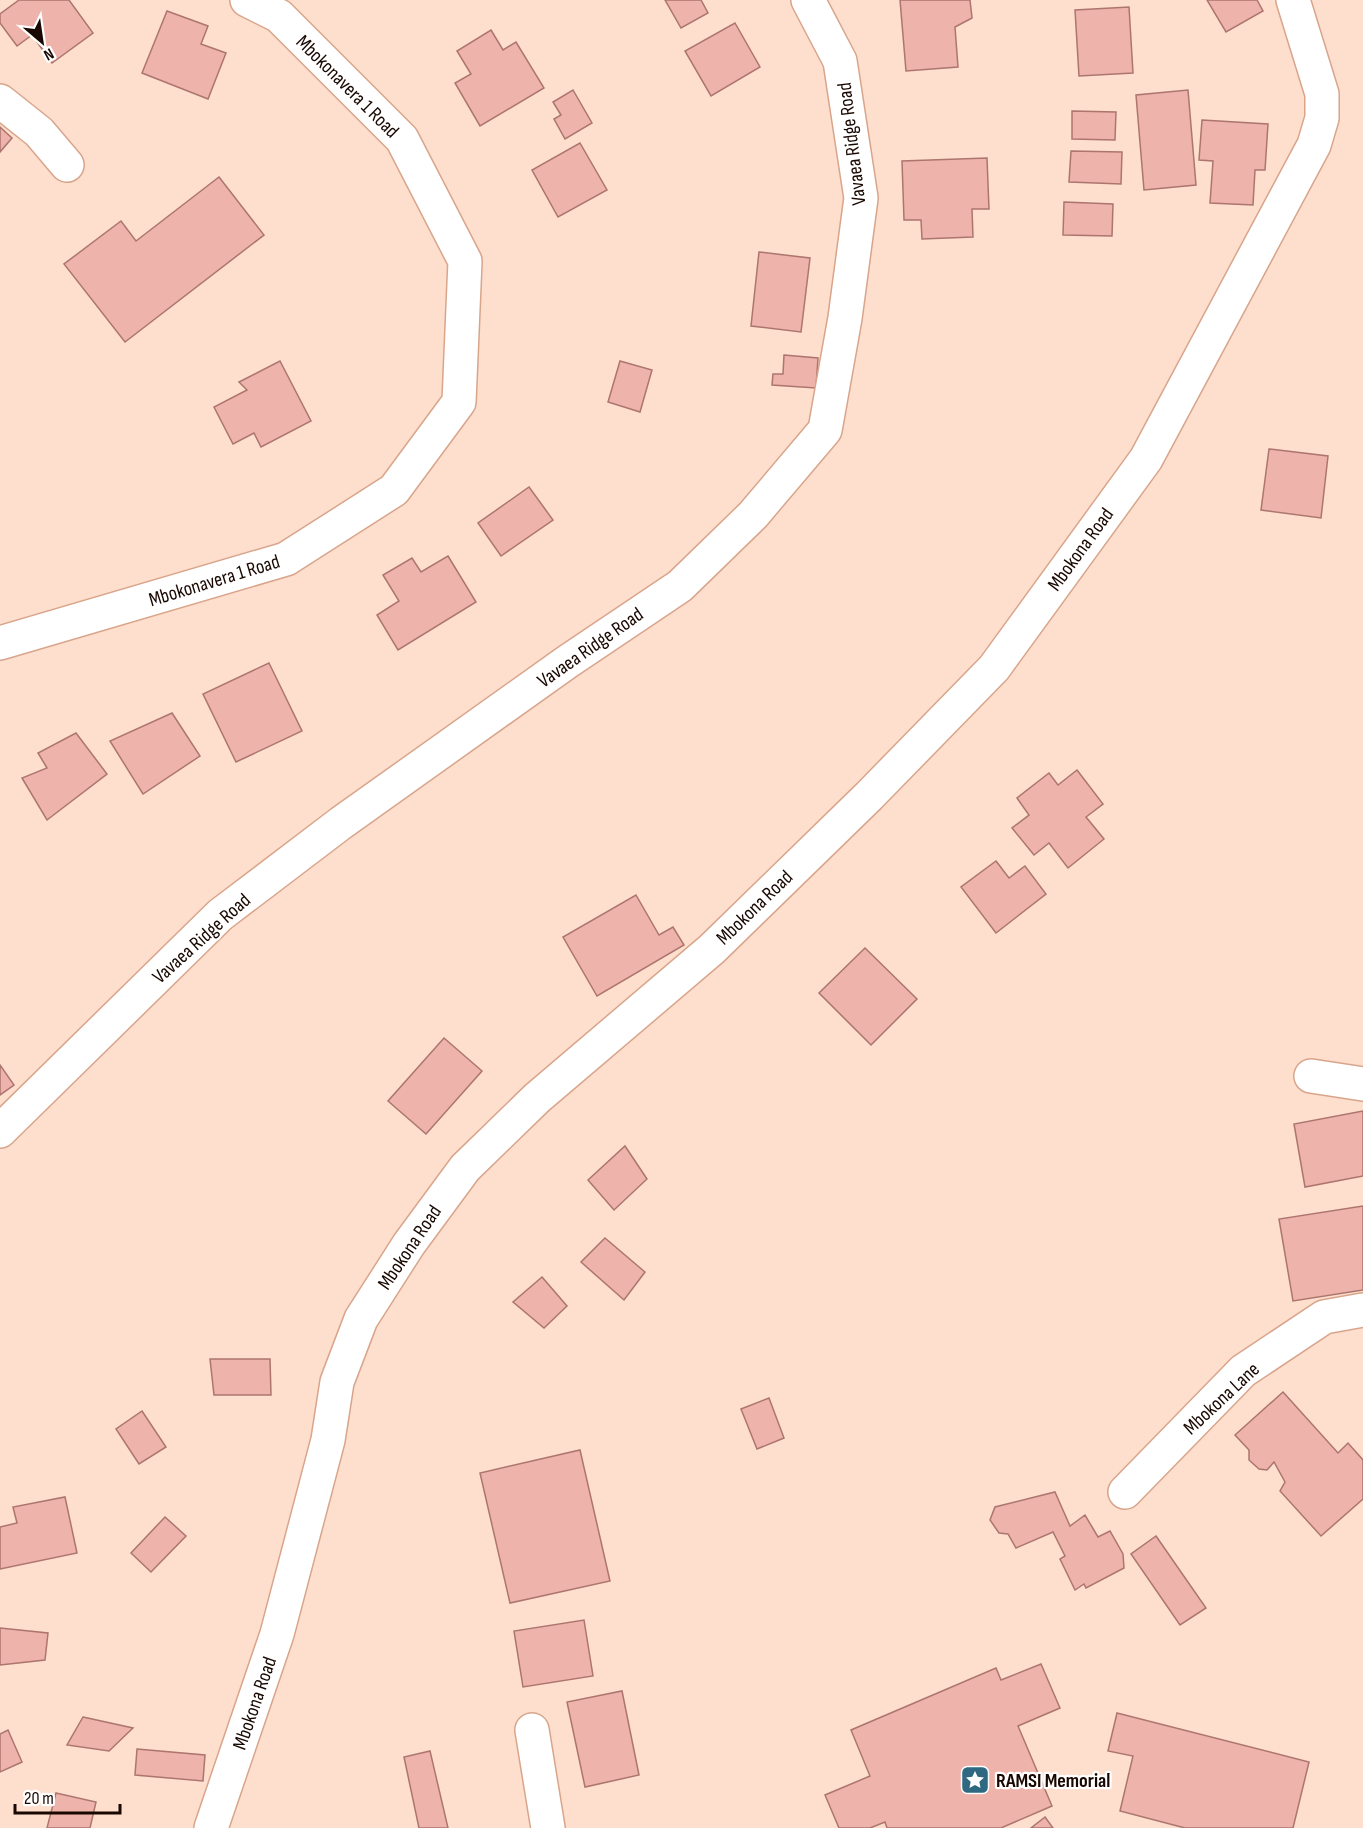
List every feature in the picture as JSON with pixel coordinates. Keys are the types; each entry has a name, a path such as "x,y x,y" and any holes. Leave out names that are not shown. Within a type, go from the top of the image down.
{"street":[{"name":"Mbokonavera 1 Road","path":"0,644 286,559 394,490 459,402 465,261 402,139 279,16 247,0"},
{"name":"Vavaea Ridge Road","path":"0,1131 220,915 340,823 680,586 753,515 825,430 845,318 861,198 840,61 808,0"},
{"name":"Mbokona Road","path":"211,1828 277,1634 328,1440 336,1382 362,1319 409,1244 465,1168 537,1098 712,948 869,796 994,668 1146,459 1314,145 1322,118 1322,94 1293,0"},
{"path":"0,101 39,132 67,165"},
{"path":"1311,1076 1363,1084"},
{"name":"Mbokona Lane","path":"1125,1492 1243,1371 1324,1317 1363,1310"},
{"path":"532,1730 548,1828"}],"building":[{"path":"19,0 69,0 93,33 52,63 32,35 17,46 0,23 0,14"},
{"path":"665,0 701,0 708,13 681,28"},
{"path":"900,0 970,0 972,18 955,27 958,67 906,71"},
{"path":"1207,0 1257,0 1263,11 1226,32"},
{"path":"1129,7 1133,73 1079,76 1075,10"},
{"path":"167,11 208,26 201,44 226,53 208,99 142,73"},
{"path":"735,23 760,67 711,96 685,51"},
{"path":"491,30 503,50 516,42 544,88 480,126 455,83 471,74 457,51"},
{"path":"573,90 592,123 565,139 554,119 561,115 553,102"},
{"path":"1188,90 1196,185 1144,190 1136,95"},
{"path":"1072,111 1116,112 1115,140 1072,139"},
{"path":"1202,120 1268,124 1265,170 1255,170 1253,205 1210,203 1213,161 1199,160"},
{"path":"0,127 12,138 0,152"},
{"path":"580,143 607,190 558,217 532,170"},
{"path":"1071,151 1122,152 1121,184 1069,182"},
{"path":"987,158 989,209 972,209 973,237 922,239 921,220 904,220 902,161"},
{"path":"219,177 264,235 125,342 64,264 121,221 136,241"},
{"path":"1064,202 1113,204 1112,236 1063,235"},
{"path":"759,252 810,258 801,332 751,326"},
{"path":"784,355 818,358 816,388 772,385 773,374 783,374"},
{"path":"280,361 311,421 261,447 254,433 233,444 214,407 247,390 239,382"},
{"path":"620,361 652,370 640,412 608,402"},
{"path":"1269,449 1328,456 1321,518 1261,510"},
{"path":"529,487 553,520 501,556 478,523"},
{"path":"448,556 476,602 398,650 377,615 399,601 383,575 412,558 421,572"},
{"path":"269,663 302,731 236,762 203,694"},
{"path":"172,713 200,756 143,794 110,741"},
{"path":"76,733 107,774 47,820 22,778 47,768 38,753"},
{"path":"1077,770 1103,804 1086,817 1104,839 1068,868 1049,843 1034,855 1012,828 1029,815 1017,798 1049,773 1058,785"},
{"path":"996,861 1009,878 1025,866 1046,894 996,933 961,887"},
{"path":"636,895 659,935 673,927 684,945 597,996 563,937"},
{"path":"865,948 917,999 871,1045 819,993"},
{"path":"444,1038 482,1071 426,1134 388,1101"},
{"path":"0,1065 14,1085 0,1095"},
{"path":"1363,1111 1363,1176 1305,1187 1294,1124"},
{"path":"625,1146 647,1179 614,1210 588,1180"},
{"path":"1363,1206 1363,1290 1293,1301 1279,1219"},
{"path":"605,1238 645,1272 624,1300 581,1262"},
{"path":"542,1277 567,1306 544,1328 513,1302"},
{"path":"210,1359 270,1359 271,1395 214,1395"},
{"path":"1283,1392 1338,1453 1348,1443 1363,1460 1363,1499 1321,1536 1280,1491 1285,1482 1274,1462 1267,1470 1259,1469 1249,1460 1249,1450 1235,1435"},
{"path":"769,1398 784,1438 757,1449 741,1409"},
{"path":"142,1411 166,1447 139,1464 116,1429"},
{"path":"580,1450 610,1581 510,1603 480,1473"},
{"path":"1055,1492 1070,1526 1085,1515 1098,1537 1110,1531 1123,1554 1124,1568 1086,1588 1084,1584 1075,1590 1060,1559 1065,1556 1053,1532 1016,1548 1008,1534 999,1533 990,1520 995,1507"},
{"path":"65,1497 77,1553 0,1569 0,1527 17,1523 13,1507"},
{"path":"165,1517 186,1536 151,1572 131,1553"},
{"path":"1156,1536 1206,1608 1180,1625 1131,1554"},
{"path":"584,1620 593,1676 523,1687 514,1631"},
{"path":"0,1628 48,1633 45,1660 0,1665"},
{"path":"1041,1664 1060,1708 1018,1726 1052,1806 1001,1828 887,1828 885,1822 870,1828 839,1828 825,1795 870,1776 851,1730 996,1668 1001,1680"},
{"path":"622,1691 639,1775 585,1787 567,1702"},
{"path":"1117,1713 1309,1762 1293,1828 1185,1828 1120,1811 1133,1756 1108,1751"},
{"path":"83,1717 133,1728 109,1751 67,1745"},
{"path":"8,1730 22,1762 0,1772 0,1734"},
{"path":"137,1749 205,1755 203,1781 135,1775"},
{"path":"430,1751 448,1828 419,1828 404,1757"},
{"path":"56,1793 96,1802 90,1828 47,1828"},
{"path":"1045,1817 1053,1828 1031,1828"}],"place":[{"name":"RAMSI Memorial","path":"975,1780"}]}
